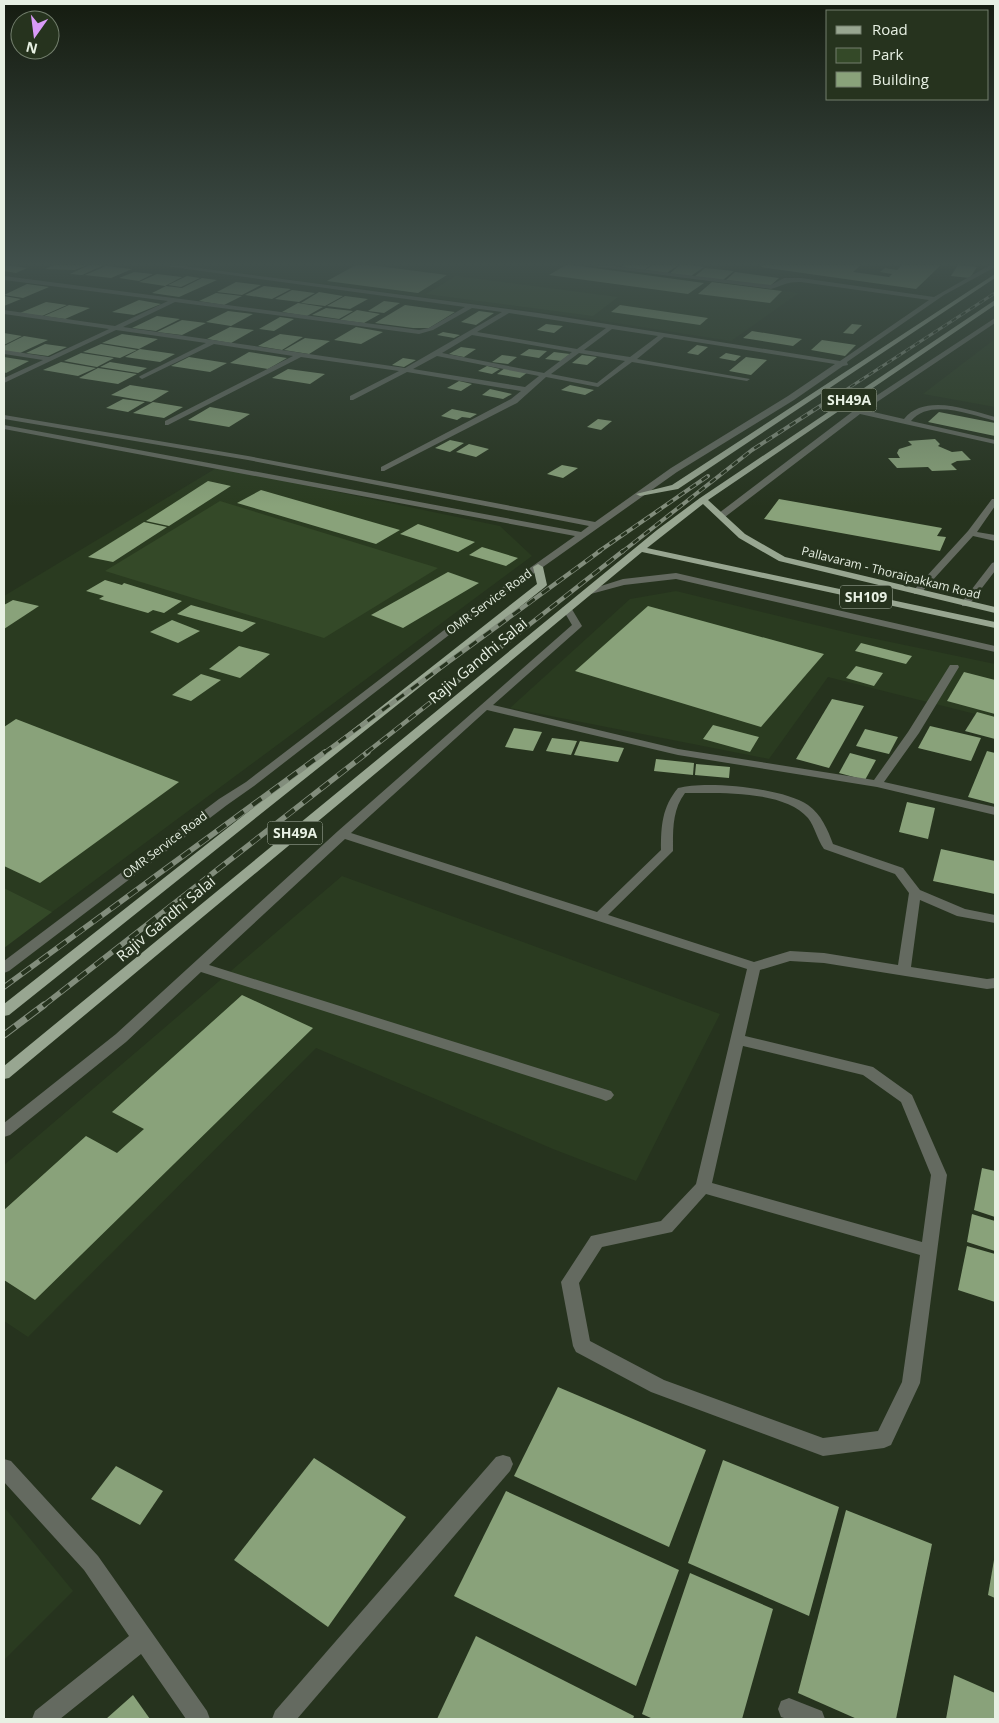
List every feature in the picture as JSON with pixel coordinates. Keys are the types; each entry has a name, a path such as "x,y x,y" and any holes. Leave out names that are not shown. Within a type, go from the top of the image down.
{"main road":[{"name":"SH49A","path":"640,494 675,487 890,345"},
{"name":"Rajiv Gandhi Salai","path":"4,1074 567,608 703,500 931,345"},
{"name":"Pallavaram - Thoraipakkam Road","path":"703,500 742,536 782,559 995,610"},
{"name":"Pallavaram - Thoraipakkam Road","path":"641,549 995,625"},
{"name":"Rajiv Gandhi Salai","path":"4,1011 542,585 538,567"}],"street":[{"path":"4,381 78,345"},
{"path":"142,377 206,345"},
{"path":"238,345 528,390"},
{"path":"354,398 450,345"},
{"path":"550,345 747,379"},
{"path":"384,469 514,401 546,374 585,345"},
{"path":"436,354 598,385 649,345"},
{"path":"730,345 857,367"},
{"name":"OMR Service Road","path":"4,968 223,802 250,784 468,616 674,470 792,398 867,345"},
{"path":"722,516 860,411 957,345"},
{"path":"4,352 48,359"},
{"path":"168,423 302,354"},
{"path":"906,422 918,410 927,407 943,408 995,419"},
{"path":"860,411 995,442"},
{"path":"4,417 248,458 597,525"},
{"path":"4,427 583,535"},
{"path":"917,592 971,533 995,501"},
{"path":"971,533 995,538"},
{"path":"965,604 995,565"},
{"path":"587,592 623,582 676,576 995,649"},
{"path":"4,1131 121,1038 342,834 577,626 567,608"},
{"path":"877,784 913,733 954,667"},
{"path":"485,706 678,752 877,784 995,811"},
{"path":"599,917 667,851 667,826 672,800 682,790 714,789 783,797 805,808 822,830 828,846 899,871 915,893 962,913 995,919"},
{"path":"342,834 754,967 790,956 824,958 987,984 995,983"},
{"path":"904,971 915,893"},
{"path":"198,966 606,1094"},
{"path":"737,1039 868,1071 907,1099 940,1175 911,1384 884,1439 823,1447 658,1386 582,1346 570,1282 597,1241 666,1227 703,1187 737,1039 754,967"},
{"path":"703,1187 930,1251"},
{"path":"283,1719 503,1464"},
{"path":"4,1468 91,1563 199,1719"},
{"path":"44,1719 143,1638"},
{"path":"789,1709 814,1719"}],"shaded area":[{"path":"987,345 995,345 995,407 923,394"},
{"path":"218,467 500,526 532,556 52,912 4,888 4,596"},
{"path":"676,591 857,635 995,664 995,719 828,677 769,759 510,708 630,599"},
{"path":"342,876 720,1014 636,1181 553,1149 316,1048 28,1337 4,1321 4,1165"},
{"path":"4,1507 73,1591 4,1660"}],"green space":[{"path":"220,501 438,568 324,638 105,571"},
{"path":"4,888 52,912 4,948"}],"building":[{"path":"36,345 20,353 4,351 4,346"},
{"path":"42,345 67,347 48,356 26,353"},
{"path":"98,345 137,350 120,358 83,352"},
{"path":"117,345 146,345 139,349"},
{"path":"259,345 289,345 282,350"},
{"path":"292,345 323,345 309,354 284,350"},
{"path":"696,345 708,347 698,355 687,353"},
{"path":"816,345 856,345 845,356 811,350"},
{"path":"461,347 476,349 464,357 449,354"},
{"path":"140,349 175,354 160,362 125,357"},
{"path":"529,349 547,351 539,358 520,355"},
{"path":"249,352 287,358 268,369 230,363"},
{"path":"554,352 570,354 561,361 545,359"},
{"path":"81,353 114,358 97,367 64,361"},
{"path":"726,353 741,356 735,361 719,358"},
{"path":"502,355 517,357 508,364 492,362"},
{"path":"582,355 597,357 587,365 572,363"},
{"path":"4,357 29,361 6,373 4,372"},
{"path":"189,357 227,363 210,372 171,366"},
{"path":"746,357 767,360 751,375 729,371"},
{"path":"403,358 416,360 404,367 392,365"},
{"path":"61,362 96,368 78,376 43,370"},
{"path":"110,362 147,368 138,373 100,367"},
{"path":"487,366 500,369 492,374 478,371"},
{"path":"98,368 137,374 118,384 79,378"},
{"path":"505,368 528,372 520,378 497,374"},
{"path":"288,369 325,374 310,384 272,378"},
{"path":"459,381 472,384 461,391 447,388"},
{"path":"130,385 169,391 151,402 111,395"},
{"path":"570,385 594,390 585,395 561,390"},
{"path":"490,389 512,394 503,399 482,395"},
{"path":"123,399 145,402 128,412 106,408"},
{"path":"153,402 183,407 164,418 133,413"},
{"path":"210,407 250,414 229,427 188,420"},
{"path":"452,409 477,414 470,418 462,417 457,420 441,416"},
{"path":"939,412 995,423 995,436 928,422"},
{"path":"598,419 612,421 601,430 587,427"},
{"path":"935,439 940,444 938,446 952,452 962,451 971,460 957,461 951,464 957,470 932,471 928,467 897,468 888,458 900,458 897,453 899,449 912,445 908,441"},
{"path":"450,440 464,443 450,452 435,448"},
{"path":"469,444 489,449 476,457 456,452"},
{"path":"562,465 578,468 563,478 547,474"},
{"path":"208,481 231,486 169,526 146,521"},
{"path":"261,490 400,530 376,544 237,503"},
{"path":"779,499 942,528 937,536 946,537 940,551 764,519"},
{"path":"144,522 167,527 113,562 88,557"},
{"path":"418,524 475,542 458,552 400,534"},
{"path":"482,547 518,558 506,566 469,555"},
{"path":"448,572 479,583 403,628 371,615"},
{"path":"105,580 122,585 124,583 182,601 164,613 153,610 148,613 99,599 104,596 86,591"},
{"path":"13,600 39,606 4,629 4,605"},
{"path":"191,605 256,623 242,632 177,614"},
{"path":"648,606 824,654 761,727 575,671"},
{"path":"172,620 200,631 178,643 150,632"},
{"path":"861,643 912,656 906,664 855,651"},
{"path":"239,646 270,654 240,678 209,669"},
{"path":"856,666 883,673 874,686 846,678"},
{"path":"964,672 995,680 995,714 947,701"},
{"path":"201,674 221,680 191,701 172,695"},
{"path":"832,699 864,706 829,768 796,759"},
{"path":"977,712 995,717 995,739 965,731"},
{"path":"16,719 179,782 40,883 4,866 4,727"},
{"path":"713,725 759,737 750,752 703,739"},
{"path":"930,726 981,738 971,761 918,748"},
{"path":"514,728 542,732 533,751 505,747"},
{"path":"865,729 898,737 889,754 856,746"},
{"path":"552,738 577,741 571,755 546,751"},
{"path":"580,741 624,748 618,762 574,755"},
{"path":"987,751 995,753 995,804 968,797"},
{"path":"850,753 876,760 865,780 839,773"},
{"path":"656,759 694,763 693,775 654,771"},
{"path":"696,764 730,767 729,778 695,775"},
{"path":"907,802 935,808 928,839 899,832"},
{"path":"941,849 995,861 995,894 933,881"},
{"path":"242,995 313,1028 35,1300 4,1280 4,1210 86,1136 117,1153 144,1129 112,1112"},
{"path":"982,1168 995,1171 995,1217 974,1210"},
{"path":"972,1214 995,1221 995,1251 967,1242"},
{"path":"967,1246 995,1254 995,1302 958,1290"},
{"path":"558,1387 706,1450 669,1547 514,1476"},
{"path":"314,1458 406,1517 328,1627 234,1560"},
{"path":"723,1460 839,1507 809,1616 688,1563"},
{"path":"116,1466 163,1491 140,1525 91,1499"},
{"path":"506,1491 679,1570 636,1686 454,1596"},
{"path":"846,1510 932,1544 896,1719 857,1719 798,1693"},
{"path":"995,1560 995,1598 988,1595"},
{"path":"690,1573 773,1609 742,1719 653,1719 642,1714"},
{"path":"476,1636 634,1716 633,1719 437,1719"},
{"path":"954,1675 995,1693 995,1719 946,1719"},
{"path":"133,1695 150,1719 106,1719"}],"railway":[{"path":"841,393 914,345"},
{"path":"622,552 752,450 842,392"},
{"path":"598,552 708,476"},
{"path":"324,753 600,551"},
{"path":"366,753 623,551"},
{"path":"4,987 325,752"},
{"path":"43,1006 368,752"},
{"path":"4,1035 44,1005"}]}
